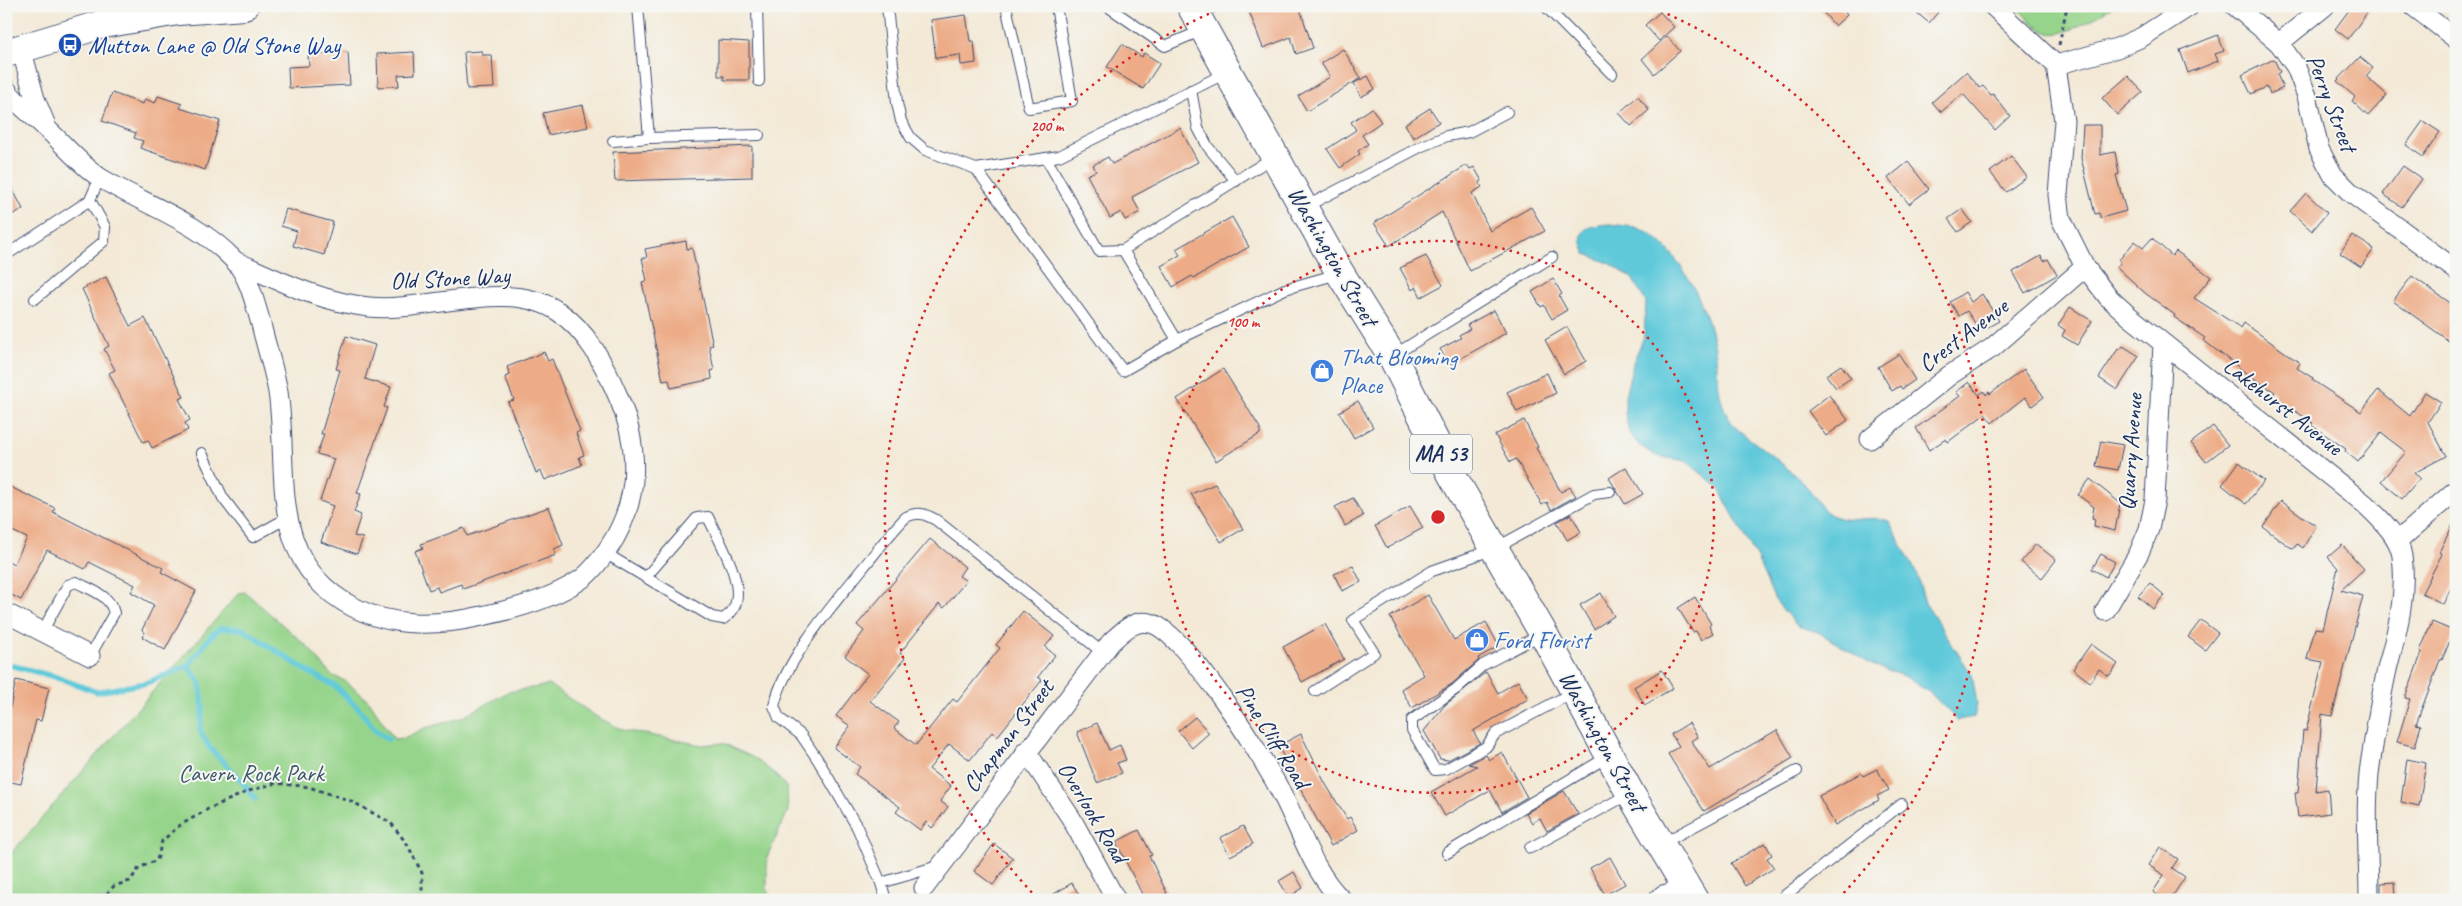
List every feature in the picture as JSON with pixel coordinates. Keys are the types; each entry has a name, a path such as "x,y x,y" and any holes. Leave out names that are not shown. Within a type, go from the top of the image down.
{"main road":[{"path":"14,50 103,24 178,11 244,6"},
{"name":"Washington Street","path":"1191,6 1305,207 1340,273 1392,356 1425,424 1494,550 1544,633 1630,793 1690,894"}],"street":[{"path":"1993,6 2056,65 2117,48 2142,36 2190,6"},
{"name":"Perry Street","path":"2235,6 2279,43 2296,67 2307,96 2318,149 2333,175 2351,193 2456,270"},
{"path":"2279,43 2324,6"},
{"path":"2413,6 2456,39"},
{"name":"Old Stone Way","path":"14,50 47,129"},
{"name":"Lakehurst Avenue","path":"2056,65 2064,121 2058,195 2061,219 2085,267 2108,297 2163,344 2365,504 2398,542 2402,554 2403,605 2397,638 2388,665 2370,761 2369,900"},
{"name":"Old Stone Way","path":"6,89 12,98 77,159 100,177 168,212 207,238 237,262 314,296 344,304 374,308 407,307 486,298 515,297 538,302 560,312 586,339 605,366 621,404 632,440 635,468 633,496 625,520 606,553 583,578 554,594 504,611 457,622 422,624 383,619 351,606 321,583 296,546 287,518 282,489 282,437 278,390 253,296 237,262"},
{"name":"Crest Avenue","path":"1870,439 1950,375 1992,348 2085,267"},
{"name":"Quarry Avenue","path":"2105,612 2139,553 2149,529 2155,500 2163,344"},
{"path":"2398,542 2456,490"},
{"path":"6,613 90,656"},
{"name":"Pine Cliff Road","path":"1139,623 1149,622 1166,631 1209,680 1265,763 1322,875 1342,900"},
{"name":"Chapman Street","path":"924,888 1102,652 1122,631 1139,623"},
{"name":"Overlook Road","path":"1026,752 1066,811 1116,900"},
{"path":"1657,900 1663,895 1690,894"}],"lane":[{"path":"638,6 649,138"},
{"path":"757,6 759,82"},
{"path":"887,6 901,121 911,138 925,150 976,169 1059,156 1227,72"},
{"path":"1006,6 1029,108 1072,101 1056,6"},
{"path":"1107,6 1165,46 1204,30"},
{"path":"1545,6 1612,74"},
{"path":"1191,90 1198,128 1208,147 1236,181"},
{"path":"1305,207 1422,146 1448,136 1469,132 1507,112"},
{"path":"613,141 649,138 759,135"},
{"path":"1046,158 1099,251 1123,250 1276,157"},
{"path":"976,169 1123,371 1177,340 1285,289 1340,273"},
{"path":"6,255 90,200 100,177"},
{"path":"35,299 104,241 105,227 90,200"},
{"path":"1123,250 1177,340"},
{"path":"1392,356 1552,257"},
{"path":"202,453 223,498 253,537 287,518"},
{"path":"1315,691 1374,653 1353,620 1432,571 1494,550 1594,494 1610,492"},
{"path":"886,900 881,883 857,827 818,760 801,735 779,718 774,706 777,693 808,638 900,523 914,513 926,514 936,520 1102,652"},
{"path":"606,553 712,617 723,619 733,611 736,597 736,577 708,517 697,518 646,577"},
{"path":"42,632 68,585 76,582 103,596 112,604 114,613 90,656"},
{"path":"1544,633 1483,665 1456,689 1412,720 1412,730 1435,770 1446,769 1486,747 1495,734 1575,692"},
{"path":"1446,853 1610,756"},
{"path":"1660,844 1797,771"},
{"path":"1530,848 1630,793"},
{"path":"1780,900 1902,804"},
{"path":"881,883 942,865"}],"path":[{"path":"2056,65 2067,6"},
{"path":"2086,6 2092,10 2104,6"},
{"path":"101,900 114,886 130,881 139,868 157,860 162,841 179,826 208,809 249,791 276,783 309,787 351,801 391,823 407,844 422,873 422,900"}],"green space":[{"path":"2015,6 2114,6 2073,29 2056,34 2044,31"},
{"name":"Cavern Rock Park","path":"245,592 309,648 331,675 345,681 369,701 394,739 404,738 425,728 461,718 508,692 549,685 597,717 623,730 702,745 723,743 754,758 775,774 787,788 788,811 767,857 767,889 774,900 6,900 6,859 239,593"}],"water":[{"path":"1610,224 1637,228 1654,237 1680,265 1691,283 1708,321 1716,356 1722,403 1736,428 1791,471 1831,515 1849,520 1875,518 1889,521 1916,572 1925,603 1972,675 1977,704 1974,717 1957,720 1930,693 1906,677 1872,665 1818,632 1797,626 1775,600 1758,561 1718,487 1686,461 1656,456 1639,445 1629,433 1625,413 1625,396 1634,360 1644,337 1646,302 1632,278 1611,264 1586,254 1581,239 1585,230 1595,226"}],"building":[{"path":"1247,6 1299,6 1313,48 1296,54 1291,37 1263,48"},
{"path":"1818,6 1840,6 1847,15 1835,26"},
{"path":"1909,6 1943,6 1929,23"},
{"path":"2352,6 2372,6 2348,39 2335,29"},
{"path":"1660,12 1674,27 1659,41 1645,25"},
{"path":"966,15 970,41 974,41 976,63 961,65 960,55 936,58 931,20"},
{"path":"2218,35 2224,51 2215,54 2218,61 2188,73 2180,50"},
{"path":"1667,36 1680,51 1654,74 1642,59"},
{"path":"718,40 749,42 749,80 724,80 724,76 718,76"},
{"path":"1122,44 1142,57 1144,53 1160,63 1143,89 1107,67"},
{"path":"1343,49 1361,78 1307,111 1298,96 1330,77 1321,63"},
{"path":"482,51 482,55 492,55 494,88 467,89 464,52"},
{"path":"348,52 350,85 289,88 288,67 309,66 308,55"},
{"path":"414,52 415,74 398,75 399,86 378,87 377,54"},
{"path":"2360,57 2373,68 2366,76 2387,95 2368,116 2352,101 2355,97 2337,81"},
{"path":"2274,59 2280,72 2277,74 2283,88 2270,94 2267,87 2251,94 2242,75"},
{"path":"1966,72 1980,88 1983,86 1991,95 1993,94 2010,116 1995,130 1963,94 1941,112 1932,102"},
{"path":"1368,76 1375,89 1361,97 1354,83"},
{"path":"2128,76 2143,92 2117,115 2102,98"},
{"path":"112,93 143,104 145,99 155,103 158,96 182,104 180,108 220,121 205,170 140,148 143,141 134,138 136,133 102,121"},
{"path":"1638,96 1649,110 1631,126 1619,113"},
{"path":"583,105 588,127 548,135 543,113"},
{"path":"1372,108 1381,122 1362,135 1368,144 1358,151 1360,154 1340,168 1327,149 1356,130 1351,122"},
{"path":"1430,108 1439,122 1413,138 1405,124"},
{"path":"2423,121 2440,132 2423,157 2406,145"},
{"path":"2083,125 2100,125 2100,155 2115,152 2119,174 2116,175 2126,211 2101,218 2099,213 2095,214 2081,158"},
{"path":"1180,128 1198,162 1132,197 1140,212 1125,220 1121,212 1110,218 1087,175 1096,171 1093,165 1108,157 1112,164"},
{"path":"752,146 752,177 615,181 613,152"},
{"path":"2011,156 2027,177 2006,192 1990,172"},
{"path":"1908,162 1929,189 1909,204 1888,178"},
{"path":"1467,165 1470,169 1474,167 1482,181 1479,183 1482,187 1472,193 1490,231 1531,207 1545,231 1470,271 1442,212 1389,246 1374,223"},
{"path":"2403,166 2422,179 2402,207 2383,194"},
{"path":"6,177 23,209 6,218"},
{"path":"2306,193 2327,213 2312,231 2290,211"},
{"path":"286,209 333,222 324,255 293,246 297,231 281,226"},
{"path":"1962,209 1972,222 1958,232 1948,219"},
{"path":"1232,217 1249,247 1194,278 1192,276 1173,287 1161,266 1180,255 1176,249"},
{"path":"2352,235 2374,249 2361,267 2340,253"},
{"path":"2152,238 2172,256 2176,251 2211,277 2194,298 2241,328 2244,323 2300,363 2297,368 2313,378 2312,380 2361,412 2378,390 2410,416 2425,392 2441,402 2428,422 2446,456 2414,473 2420,478 2402,499 2381,481 2406,452 2381,433 2358,462 2345,451 2346,449 2311,425 2313,423 2273,396 2275,392 2250,376 2203,340 2205,338 2174,317 2175,315 2145,293 2117,267 2121,262 2119,260 2135,241 2143,248"},
{"path":"686,241 687,249 692,248 713,345 709,346 714,370 711,371 712,379 671,388 669,380 663,381 642,282 647,281 642,258 647,258 645,249"},
{"path":"1426,256 1443,285 1421,297 1416,287 1412,290 1400,268"},
{"path":"2041,256 2044,261 2048,259 2057,275 2025,293 2013,272"},
{"path":"2412,276 2456,307 2456,346 2393,301"},
{"path":"106,277 130,326 145,318 184,397 179,399 190,420 185,423 188,430 152,448 148,440 143,442 109,373 115,370 104,349 109,346 82,289"},
{"path":"1553,279 1562,294 1559,296 1567,310 1552,319 1544,305 1541,307 1532,292"},
{"path":"1965,292 1971,302 1982,294 1999,321 1983,330 1980,325 1977,326 1967,311 1959,316 1950,302"},
{"path":"2070,307 2092,321 2077,345 2062,336 2065,330 2058,325"},
{"path":"1494,310 1506,333 1449,365 1440,349 1461,338 1459,335 1470,329 1467,325"},
{"path":"1567,327 1586,361 1564,374 1545,340"},
{"path":"346,336 375,345 365,379 391,387 384,407 387,408 357,493 361,494 354,512 361,515 354,536 363,538 357,554 321,542 333,506 320,501 334,459 317,454 340,370 336,369"},
{"path":"2123,346 2139,356 2117,390 2099,378 2118,349 2120,350"},
{"path":"544,352 548,361 552,359 580,431 576,433 584,455 579,457 582,465 545,480 541,471 536,473 508,402 514,400 505,377 510,375 507,367"},
{"path":"1899,354 1915,380 1902,389 1900,386 1892,391 1878,367"},
{"path":"1841,365 1851,378 1836,388 1826,375"},
{"path":"1223,369 1260,428 1260,434 1216,461 1177,399"},
{"path":"2024,369 2044,397 2032,406 2025,397 1992,423 1985,414 1948,442 1946,439 1929,450 1916,428 1960,396 1956,392 1969,382 1979,395 1984,391 1986,395 1989,392 1990,394"},
{"path":"1547,373 1556,393 1517,412 1507,392"},
{"path":"1829,395 1848,420 1826,436 1808,411"},
{"path":"1358,401 1373,427 1354,438 1339,412"},
{"path":"1524,420 1538,447 1536,448 1561,492 1570,487 1576,496 1551,510 1547,502 1542,505 1516,459 1510,462 1495,435"},
{"path":"2213,426 2228,445 2206,462 2191,443"},
{"path":"2101,441 2123,445 2118,470 2096,466"},
{"path":"2239,462 2264,481 2246,504 2222,485"},
{"path":"1626,467 1643,494 1625,504 1609,478"},
{"path":"2090,479 2120,503 2115,531 2094,526 2095,519 2092,518 2094,507 2078,495"},
{"path":"1215,484 1243,529 1221,542 1191,494"},
{"path":"6,485 55,508 53,512 163,568 161,572 196,591 165,650 142,637 145,632 142,630 154,605 131,592 135,585 89,562 85,569 47,550 21,600 6,592 6,560 14,564 27,538 6,528"},
{"path":"1353,498 1363,516 1345,526 1335,507"},
{"path":"2281,501 2316,526 2303,548 2297,544 2294,548 2290,547 2263,527"},
{"path":"1410,506 1423,528 1387,548 1375,526"},
{"path":"549,507 563,545 554,549 556,555 463,589 461,584 439,592 437,587 429,590 415,551 423,548 421,544 464,528 467,536"},
{"path":"1571,514 1581,532 1567,540 1557,522"},
{"path":"2456,519 2456,578 2443,604 2422,593 2442,554 2439,552"},
{"path":"930,539 965,567 959,576 966,581 944,608 939,604 900,653 905,658 870,701 899,722 894,728 916,745 953,699 957,702 1000,648 996,645 1023,611 1054,636 1045,647 1055,655 1038,677 1042,680 997,737 992,732 970,760 949,744 929,769 951,786 940,801 948,807 932,828 926,822 920,830 896,812 900,807 855,774 860,767 834,748 850,726 836,716 868,674 845,656 864,631 857,625"},
{"path":"2036,544 2056,560 2042,578 2021,562"},
{"path":"2342,545 2364,569 2341,590 2363,596 2332,716 2322,714 2316,791 2328,789 2330,813 2298,817 2295,793 2298,793 2303,730 2306,731 2323,662 2307,659 2315,628 2323,629 2338,568 2328,557"},
{"path":"2101,554 2115,562 2106,577 2092,569"},
{"path":"1353,566 1361,582 1342,591 1334,574"},
{"path":"2150,583 2164,595 2153,609 2138,596"},
{"path":"1601,593 1614,616 1594,629 1580,605"},
{"path":"1428,595 1454,640 1486,622 1499,646 1478,658 1479,660 1452,684 1412,708 1401,689 1424,675 1390,617"},
{"path":"1695,597 1711,624 1709,626 1713,633 1701,640 1696,631 1693,632 1678,608"},
{"path":"2201,620 2218,633 2205,650 2188,637"},
{"path":"2432,622 2454,631 2442,660 2440,660 2416,724 2421,725 2415,747 2397,742 2410,699 2405,698 2422,652 2420,651"},
{"path":"1325,624 1344,659 1302,682 1283,647"},
{"path":"2091,644 2118,664 2109,676 2099,669 2090,682 2073,669"},
{"path":"1662,670 1673,688 1645,705 1634,687"},
{"path":"1486,672 1498,693 1518,681 1528,699 1473,731 1480,743 1448,760 1440,759 1424,731 1445,705"},
{"path":"16,680 49,688 41,721 36,720 21,784 6,781 6,712 9,712"},
{"path":"1195,717 1209,733 1192,748 1178,731"},
{"path":"1097,723 1109,750 1120,745 1126,760 1117,763 1122,773 1097,783 1077,732"},
{"path":"1689,723 1698,737 1691,741 1710,769 1777,730 1793,758 1704,811 1668,754 1679,746 1671,734"},
{"path":"1301,734 1325,783 1347,819 1350,817 1358,830 1331,846 1278,746"},
{"path":"1502,752 1527,797 1502,812 1490,790 1445,816 1431,792 1477,766 1469,764 1486,755 1489,760"},
{"path":"2407,759 2426,763 2419,806 2401,802"},
{"path":"1877,769 1889,790 1877,796 1879,800 1835,825 1819,796 1861,773 1863,776"},
{"path":"1564,791 1578,814 1547,831 1540,818 1532,823 1526,813"},
{"path":"1243,826 1253,844 1230,856 1220,838"},
{"path":"1139,830 1152,855 1149,856 1167,893 1154,900 1145,900 1116,842"},
{"path":"1765,843 1772,855 1767,858 1774,868 1745,886 1731,863"},
{"path":"994,844 1013,858 993,885 974,871"},
{"path":"2160,847 2178,859 2172,868 2185,877 2170,900 2165,900 2153,892 2164,875 2148,865"},
{"path":"1610,857 1625,884 1605,895 1590,868"},
{"path":"1294,872 1303,888 1289,897 1279,881"},
{"path":"2395,882 2396,900 2381,900 2381,883"},
{"path":"1072,883 1082,900 1044,900"}],"waterway":[{"path":"6,664 56,677 97,692 146,683 188,666 212,635 221,628 243,629 307,671 335,686 359,709 375,730 388,739"},
{"path":"188,666 200,683 203,707 200,731 209,747 240,779 255,799"}],"place":[{"name":"Mutton Lane @ Old Stone Way","path":"70,45"},
{"name":"That Blooming Place","path":"1322,371"},
{"name":"Ford Florist","path":"1477,640"}]}
